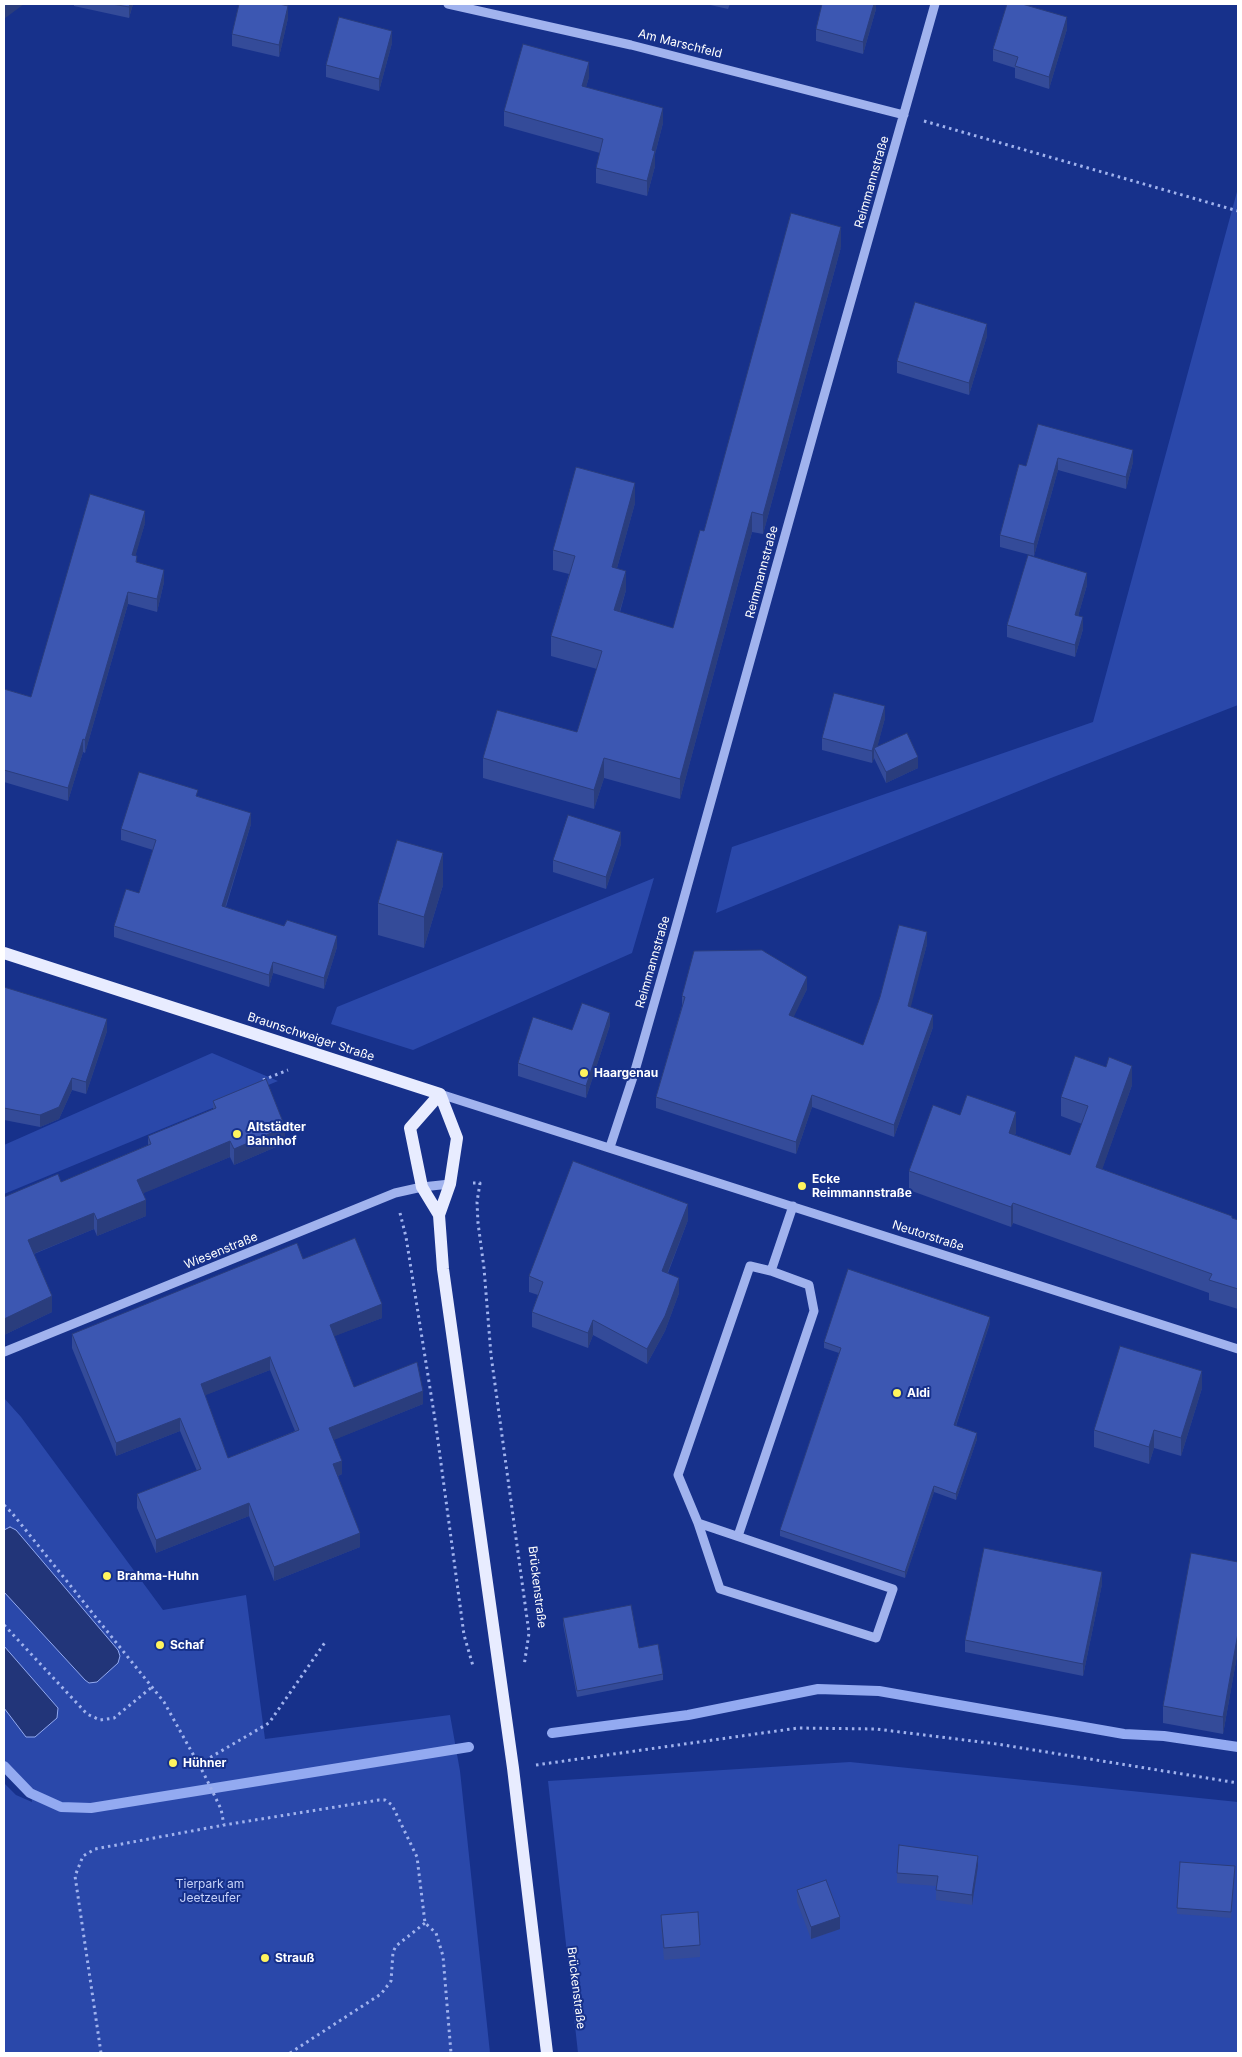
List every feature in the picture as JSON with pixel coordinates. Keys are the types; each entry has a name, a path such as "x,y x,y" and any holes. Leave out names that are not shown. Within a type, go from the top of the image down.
{"main road":[{"name":"Braunschweiger Straße","path":"4,953 440,1094"},
{"path":"439,1215 422,1187 410,1128 440,1094 457,1138 450,1184 439,1215 443,1269 514,1768 547,2053"}],"street":[{"name":"Am Marschfeld","path":"448,4 631,45 904,115"},
{"name":"Reimmannstraße","path":"610,1147 634,1074 670,951 812,435 935,4"},
{"name":"Braunschweiger Straße","path":"440,1094 610,1147"},
{"name":"Neutorstraße","path":"610,1147 1238,1349"},
{"name":"Wiesenstraße","path":"4,1352 395,1193 422,1187 450,1184"},
{"path":"772,1270 793,1206"},
{"path":"698,1523 893,1589 876,1638 720,1589 698,1523 678,1475 750,1266 772,1270 809,1285 814,1311 738,1536"}],"path":[{"path":"904,115 1238,212"},
{"path":"260,1082 323,1056"},
{"name":"Brückenstraße","path":"450,1184 480,1183 477,1202 478,1223 484,1268 491,1355 529,1633 523,1670"},
{"path":"395,1193 406,1237 464,1635 475,1672"},
{"path":"4,1505 164,1702 217,1800 224,1825"},
{"path":"4,1625 87,1714 100,1720 114,1718 152,1687"},
{"path":"199,1764 269,1723 326,1641"},
{"path":"514,1768 798,1728 876,1729 997,1744 1238,1783"},
{"path":"535,1756 537,1774"},
{"path":"101,2053 75,1876 84,1856 95,1849 224,1825 385,1800 392,1805 397,1813 417,1857 424,1923 436,1933 444,1956 451,2053"},
{"path":"290,2053 381,1994 391,1981 392,1952 396,1946 424,1923"}],"green space":[{"path":"1238,188 1238,705 716,913 732,847 1093,722"},
{"path":"654,878 632,953 413,1050 331,1024 337,1007"},
{"path":"212,1053 278,1081 4,1194 4,1145"},
{"name":"Tierpark am Jeetzeufer","path":"4,1398 21,1417 163,1610 246,1595 265,1739 450,1715 460,1771 490,2053 4,2053 4,1783 16,1795 32,1802 31,1792 4,1764"},
{"path":"850,1762 1238,1802 1238,2053 578,2053 548,1781"}],"shaded area":[{"path":"10,1527 16,1530 118,1650 120,1656 118,1663 97,1682 89,1683 85,1680 4,1592 4,1530"},
{"path":"4,1646 58,1708 57,1718 35,1737 26,1737 4,1708"}],"building":[{"path":"112,4 130,4 129,7"},
{"path":"239,4 279,4 288,6 279,45 232,34"},
{"path":"822,4 874,4 863,42 816,29"},
{"path":"1007,4 1022,4 1067,17 1049,77 1015,66 1018,57 993,49"},
{"path":"339,17 392,31 379,79 326,65"},
{"path":"523,44 589,62 582,86 663,108 652,150 655,151 647,181 596,168 603,139 504,111"},
{"path":"791,213 841,227 763,515 752,512 680,779 604,758 594,790 483,758 497,710 577,732 602,651 551,636 575,556 553,550 576,467 635,483 612,567 626,571 614,610 673,628 700,530 704,531"},
{"path":"915,302 987,324 969,383 897,361"},
{"path":"1038,424 1133,450 1126,477 1058,458 1034,544 1000,535 1019,464 1026,466"},
{"path":"90,494 145,511 132,555 137,556 136,562 164,570 157,599 128,592 85,740 83,739 68,788 4,770 4,689 31,697"},
{"path":"1028,555 1087,573 1075,615 1083,617 1075,645 1007,625"},
{"path":"834,693 885,706 872,751 822,738"},
{"path":"907,733 918,757 886,772 874,748"},
{"path":"139,772 198,790 196,796 251,813 222,906 284,926 287,920 337,936 324,978 273,962 269,975 114,926 126,889 139,893 156,840 121,829"},
{"path":"568,815 621,832 606,877 553,860"},
{"path":"397,840 443,853 424,917 378,903"},
{"path":"899,925 927,932 908,1006 933,1015 894,1125 812,1095 796,1142 656,1097 685,997 682,996 694,951 762,950 807,977 789,1015 863,1045 880,997"},
{"path":"4,987 107,1019 86,1082 72,1078 59,1107 40,1115 4,1108"},
{"path":"582,1003 610,1013 586,1086 518,1063 533,1017 572,1030"},
{"path":"1075,1056 1106,1067 1109,1057 1132,1066 1096,1167 1232,1216 1232,1218 1238,1220 1238,1289 1209,1280 1212,1274 1013,1203 1011,1207 909,1171 933,1105 960,1115 967,1095 1016,1112 1009,1133 1070,1155 1088,1106 1061,1097"},
{"path":"266,1079 285,1127 234,1149 230,1141 137,1180 146,1200 97,1220 94,1213 28,1240 52,1296 4,1319 4,1197 58,1174 61,1182 151,1144 148,1136 216,1108 213,1101"},
{"path":"573,1161 688,1204 662,1271 679,1278 665,1316 647,1349 593,1320 588,1333 532,1312 543,1282 529,1276"},
{"path":"355,1238 382,1304 330,1325 354,1387 417,1362 423,1391 329,1428 342,1461 333,1464 360,1533 274,1567 249,1503 156,1540 137,1494 201,1469 180,1418 116,1443 72,1334 297,1243 303,1259","holes":["270,1357 299,1430 228,1458 201,1384"]},
{"name":"Aldi","path":"848,1269 990,1317 954,1425 977,1433 956,1494 934,1486 905,1572 780,1530 841,1348 824,1342"},
{"path":"1120,1346 1202,1371 1181,1438 1154,1430 1149,1447 1094,1430"},
{"path":"984,1548 1102,1572 1083,1664 965,1640"},
{"path":"1191,1553 1238,1562 1238,1633 1223,1717 1163,1706"},
{"path":"631,1605 639,1648 658,1644 663,1674 577,1691 563,1618"},
{"path":"899,1845 978,1856 972,1895 936,1890 938,1876 897,1873"},
{"path":"1180,1862 1235,1866 1231,1912 1177,1908"},
{"path":"826,1880 840,1917 811,1927 797,1890"},
{"path":"698,1912 700,1945 664,1948 661,1915"}],"waterway":[{"path":"552,1733 688,1715 818,1689 879,1691 1124,1734 1164,1736 1238,1747"},
{"path":"4,1766 30,1793 61,1807 91,1808 469,1747"}],"place":[{"name":"Haargenau","path":"584,1073"},
{"name":"Altstädter Bahnhof","path":"237,1134"},
{"name":"Ecke Reimmannstraße","path":"802,1186"},
{"name":"Aldi","path":"897,1393"},
{"name":"Brahma-Huhn","path":"107,1576"},
{"name":"Schaf","path":"160,1645"},
{"name":"Hühner","path":"173,1763"},
{"name":"Strauß","path":"265,1958"}]}
